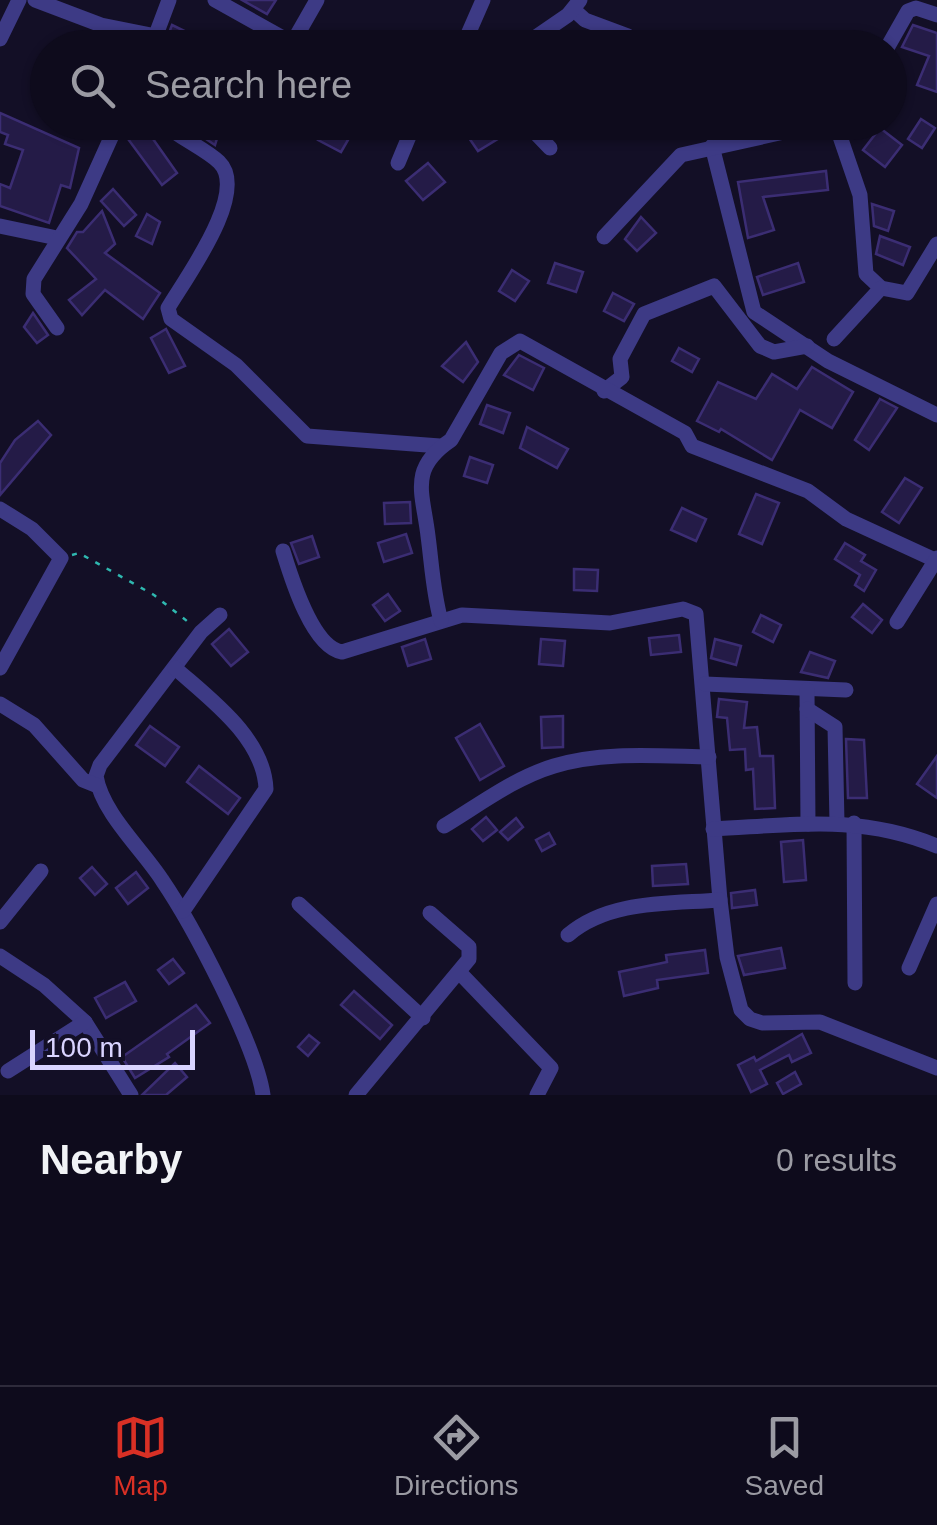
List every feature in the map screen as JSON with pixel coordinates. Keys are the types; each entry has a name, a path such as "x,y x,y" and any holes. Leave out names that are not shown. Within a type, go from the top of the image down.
{"street":[{"path":"0,39 19,0"},
{"path":"35,0 118,30"},
{"path":"158,30 169,0"},
{"path":"216,0 270,30"},
{"path":"304,30 317,0"},
{"path":"470,30 482,0"},
{"path":"544,30 577,5 585,20 612,30"},
{"path":"899,30 912,9 937,16"},
{"path":"57,328 32,287 57,238 82,204 110,140"},
{"path":"187,140 222,166 229,186 198,264 168,308 171,320 236,365 306,436 440,446 452,440 501,353 516,342 527,342 604,391 685,434 692,446 808,491 846,519 936,559 897,622"},
{"path":"398,163 407,140"},
{"path":"542,140 550,148"},
{"path":"604,237 667,166 692,150 742,140"},
{"path":"839,140 860,195 864,268 881,288 901,294 912,290 937,244"},
{"path":"712,146 750,307 828,361 937,415"},
{"path":"0,226 57,238"},
{"path":"604,391 622,377 620,360 644,314 695,290 714,286 760,346 774,352 807,346"},
{"path":"834,339 881,288"},
{"path":"440,446 421,478 419,490 428,537 428,572 441,621"},
{"path":"0,509 32,529 61,558 0,668"},
{"path":"283,551 295,594 334,650 363,649 462,615 610,623 690,610 699,620 720,900 728,957 742,1010 750,1019 820,1022 937,1068"},
{"path":"98,786 100,765 201,632 220,615"},
{"path":"175,668 230,716 261,764 266,789 182,911"},
{"path":"705,684 846,690"},
{"path":"807,690 808,824"},
{"path":"0,704 34,725 83,780 98,786 182,911 257,1064 263,1095"},
{"path":"808,709 835,727 855,984"},
{"path":"444,826 524,778 555,766 647,756 709,757"},
{"path":"713,829 845,823 901,831 937,846"},
{"path":"0,922 41,871"},
{"path":"568,934 585,920 612,911 720,900"},
{"path":"299,904 423,1018"},
{"path":"909,968 937,904"},
{"path":"356,1095 469,959 469,948 430,913"},
{"path":"0,956 86,1022 130,1095"},
{"path":"460,973 551,1068 537,1095"},
{"path":"8,1071 86,1022"}],"path":[{"path":"61,558 79,553 99,562 154,595 201,632"}],"building":[{"path":"242,0 276,0 267,14"},
{"path":"913,25 937,33 937,92 917,85 929,56 907,49"},
{"path":"0,113 30,126 30,140 61,140 79,148 70,188 61,185 49,223 0,206 0,184 10,188 23,150 5,144 8,135 0,132"},
{"path":"921,119 935,128 922,148 908,139"},
{"path":"129,140 154,140 177,173 162,185"},
{"path":"318,140 348,140 341,152"},
{"path":"470,140 496,140 478,151"},
{"path":"871,140 896,140 902,145 885,167 863,150"},
{"path":"428,163 445,182 423,200 406,181"},
{"path":"826,171 828,190 763,197 774,230 748,238 738,182"},
{"path":"113,189 136,215 124,226 101,201"},
{"path":"872,204 894,211 888,231 874,226"},
{"path":"102,211 115,244 105,253 160,293 143,319 105,290 82,315 69,300 96,279 67,248 77,232 83,232"},
{"path":"147,214 160,222 152,244 136,236"},
{"path":"641,217 656,233 637,251 625,239"},
{"path":"880,236 910,247 903,265 876,254"},
{"path":"555,263 583,272 576,292 548,283"},
{"path":"798,263 804,282 763,295 757,277"},
{"path":"512,270 529,281 515,301 499,291"},
{"path":"613,293 634,304 624,321 604,311"},
{"path":"33,313 48,335 37,343 24,327"},
{"path":"166,329 185,366 169,373 151,338"},
{"path":"466,342 478,362 463,382 442,366"},
{"path":"679,348 699,359 692,372 672,361"},
{"path":"519,355 544,368 533,390 504,375"},
{"path":"812,367 853,392 832,428 800,410 772,460 721,429 719,432 697,421 718,382 756,399 772,374 797,389"},
{"path":"880,399 897,408 869,450 855,440"},
{"path":"487,405 510,413 503,433 480,424"},
{"path":"38,421 51,435 0,495 0,463 15,440"},
{"path":"527,427 568,449 557,468 520,448"},
{"path":"470,457 493,465 487,483 464,476"},
{"path":"905,478 922,488 899,523 882,512"},
{"path":"756,494 779,503 762,544 739,534"},
{"path":"410,502 411,523 385,524 384,503"},
{"path":"682,508 706,519 696,541 671,530"},
{"path":"406,534 412,553 384,562 378,543"},
{"path":"312,536 319,557 299,564 291,543"},
{"path":"845,543 865,555 861,561 876,570 864,591 855,585 860,575 835,559"},
{"path":"574,569 598,570 597,591 574,590"},
{"path":"388,594 400,611 385,621 373,605"},
{"path":"863,604 882,620 872,633 852,617"},
{"path":"761,615 781,625 773,642 753,632"},
{"path":"229,629 248,652 231,666 212,644"},
{"path":"679,635 681,652 651,655 649,638"},
{"path":"425,639 431,659 408,666 402,647"},
{"path":"541,639 565,641 563,666 539,664"},
{"path":"715,639 741,646 736,665 711,658"},
{"path":"810,652 835,661 828,678 801,672"},
{"path":"719,699 747,702 744,728 757,727 760,756 773,756 775,808 755,809 753,769 746,770 745,749 730,750 727,718 717,717"},
{"path":"563,716 563,747 542,748 541,717"},
{"path":"480,724 504,766 480,780 456,738"},
{"path":"150,726 179,747 165,766 136,745"},
{"path":"846,739 864,740 867,798 848,798"},
{"path":"937,756 937,798 917,784"},
{"path":"199,766 240,798 228,814 187,782"},
{"path":"486,817 497,830 483,841 472,829"},
{"path":"516,818 523,827 508,840 500,832"},
{"path":"549,833 555,844 542,851 536,840"},
{"path":"803,840 806,880 784,882 781,842"},
{"path":"686,864 688,884 653,886 652,866"},
{"path":"92,867 107,884 95,895 80,878"},
{"path":"136,872 148,888 128,904 116,888"},
{"path":"755,890 757,905 732,908 731,893"},
{"path":"781,948 785,968 744,975 738,956"},
{"path":"705,950 708,973 657,980 658,988 624,996 619,972 667,962 666,955"},
{"path":"173,959 184,973 169,984 158,970"},
{"path":"125,982 136,1001 106,1018 95,998"},
{"path":"354,991 392,1025 380,1039 341,1005"},
{"path":"196,1005 210,1023 167,1054 169,1057 135,1078 122,1057"},
{"path":"802,1034 811,1053 792,1062 789,1055 760,1070 767,1084 751,1092 738,1065 754,1057 756,1061"},
{"path":"309,1035 319,1043 308,1056 298,1047"},
{"path":"175,1063 187,1077 166,1095 142,1095"},
{"path":"795,1072 801,1084 783,1094 777,1083"}]}
